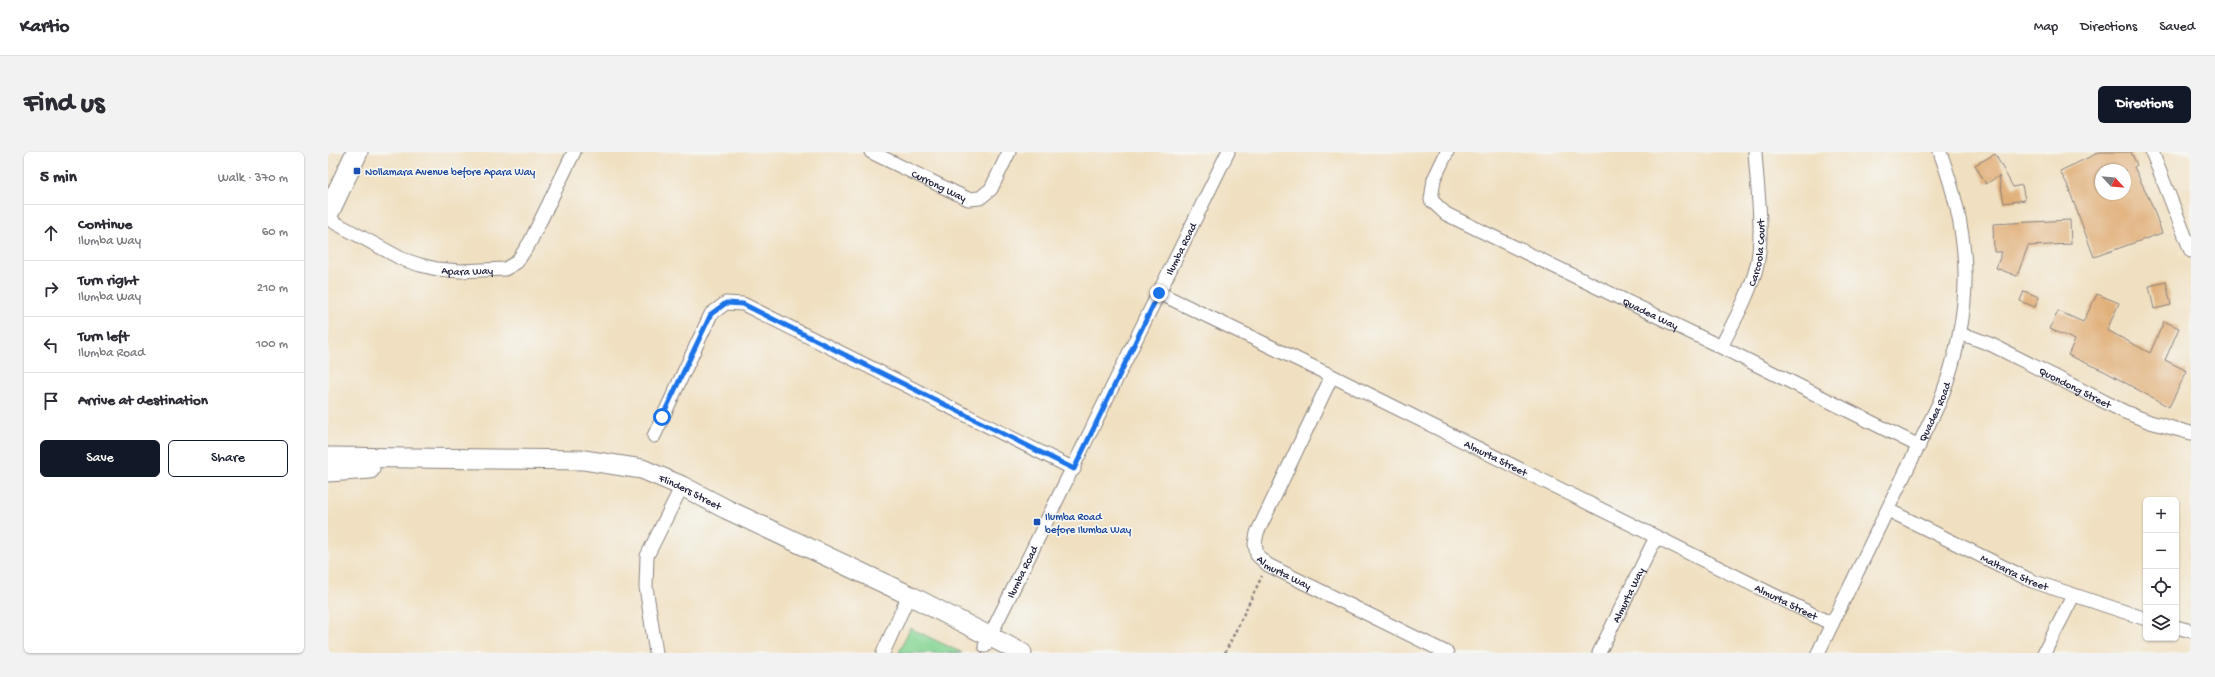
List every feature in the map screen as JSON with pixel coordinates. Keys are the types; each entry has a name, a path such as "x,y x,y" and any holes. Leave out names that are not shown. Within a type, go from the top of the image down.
{"main road":[{"path":"328,179 341,152"},
{"path":"328,213 357,152"},
{"name":"Flinders Street","path":"328,457 584,460 642,469 679,491 907,601 992,645 1022,653"},
{"name":"Flinders Street","path":"328,472 412,468 594,473 628,478 679,491"}],"street":[{"name":"Apara Way","path":"328,219 402,259 420,265 437,269 460,271 505,269 517,262 530,242 574,152"},
{"name":"Currong Way","path":"871,152 968,199 980,198 990,189 1009,152"},
{"name":"Ilumba Road","path":"992,645 1074,469 1228,152"},
{"name":"Quadea Way","path":"1447,152 1434,179 1431,200 1446,214 1721,347 1919,446"},
{"name":"Carcoola Court","path":"1721,347 1751,284 1757,264 1760,242 1755,152"},
{"name":"Quadea Road","path":"1818,653 1940,401 1952,369 1961,336 1966,272 1962,228 1951,183 1940,152"},
{"path":"2152,152 2191,251"},
{"name":"Almurta Street","path":"1159,293 1332,376 1832,624"},
{"path":"654,436 711,314 726,303 743,304 1074,469"},
{"name":"Quondong Street","path":"1961,336 1971,337 1992,345 2125,412 2150,422 2191,432"},
{"name":"Almurta Way","path":"1332,376 1257,533 1255,544 1257,555 1268,564 1447,653"},
{"path":"656,653 646,586 648,556 679,491"},
{"name":"Maltarra Street","path":"1888,510 2032,581 2073,596 2143,618"},
{"name":"Almurta Way","path":"1599,653 1656,537"},
{"path":"2044,653 2073,596"},
{"path":"883,653 907,601"},
{"path":"2179,628 2191,631"}],"path":[{"path":"1225,653 1268,564"}],"green space":[{"path":"910,628 962,653 899,653"}],"building":[{"path":"2100,152 2131,152 2137,165 2134,167 2152,205 2162,233 2094,257 2067,184 2060,171"},
{"path":"1995,154 2013,187 2022,185 2025,200 2004,203 1999,176 1986,184 1975,165"},
{"path":"2070,220 2071,244 2028,246 2017,276 1996,268 2002,252 1994,252 1993,224"},
{"path":"2166,282 2171,305 2154,309 2149,286"},
{"path":"2024,291 2039,297 2035,307 2020,301"},
{"path":"2097,294 2119,303 2107,330 2150,353 2164,321 2179,328 2165,360 2187,371 2169,407 2104,371 2068,355 2075,340 2050,329 2058,311 2083,322"}],"place":[{"name":"Nollamara Avenue before Apara Way","path":"357,171"},
{"name":"Ilumba Road before Ilumba Way","path":"1037,522"}],"route":[{"path":"662,417 711,314 726,303 743,304 1074,469 1159,293"}]}
